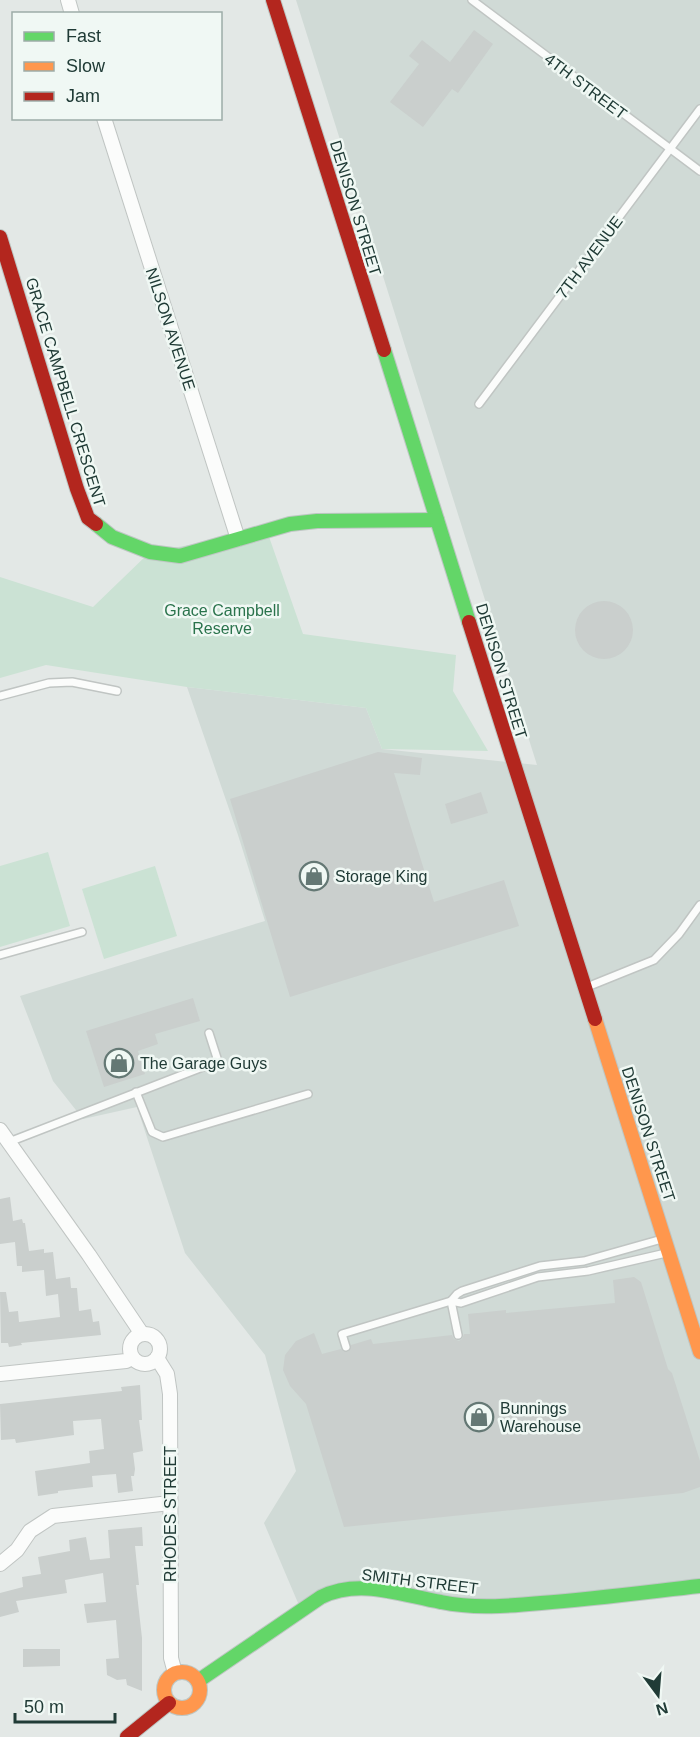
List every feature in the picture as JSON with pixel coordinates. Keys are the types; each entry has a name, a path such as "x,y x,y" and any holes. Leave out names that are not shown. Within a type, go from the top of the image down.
{"main road":[{"name":"DENISON STREET","path":"273,0 700,1352"},
{"name":"GRACE CAMPBELL CRESCENT","path":"0,237 77,489 88,518 112,537 150,552 180,556 290,524 317,521 437,520"},
{"name":"SMITH STREET","path":"198,1681 321,1597 341,1589 361,1588 396,1592 470,1606 523,1604 700,1586"},
{"path":"175,1673 190,1674 198,1681 201,1692 196,1703 179,1709 165,1698 164,1687 175,1673"},
{"path":"127,1737 169,1703"}],"street":[{"name":"NILSON AVENUE","path":"105,120 238,539"},
{"path":"0,1130 142,1334"},
{"path":"142,1334 156,1339 160,1349 157,1358 147,1364 138,1363 132,1358 131,1343 134,1339 142,1334"},
{"path":"0,1374 126,1361 132,1358"},
{"name":"RHODES STREET","path":"157,1358 167,1374 169,1383 171,1658 175,1673"},
{"path":"0,1564 17,1550 30,1531 53,1516 170,1503"}],"lane":[{"name":"4TH STREET","path":"472,0 700,171"},
{"name":"7TH AVENUE","path":"479,404 700,110"},
{"path":"0,696 49,683 72,682 117,691"},
{"path":"585,988 654,960 679,934 700,905"},
{"path":"0,955 82,933"},
{"path":"9,1142 215,1061 217,1058 209,1033"},
{"path":"136,1092 152,1132 163,1137 308,1094"},
{"path":"451,1301 462,1291 540,1266 584,1261 664,1238"},
{"path":"346,1347 342,1334 451,1301 461,1303 538,1277 588,1270 668,1252"},
{"path":"451,1301 458,1335"}],"shaded area":[{"path":"296,0 700,0 700,1587 523,1604 361,1588 301,1610 264,1523 296,1471 265,1355 185,1253 137,1107 83,1119 53,1081 20,996 265,921 187,687 366,708 382,749 537,765"}],"green space":[{"name":"Grace Campbell Reserve","path":"267,531 303,634 456,655 453,691 488,751 382,749 366,708 187,687 46,665 0,678 0,577 93,607 150,552"},
{"path":"48,852 70,926 0,947 0,866"},
{"path":"155,866 177,936 104,959 82,889"}],"building":[{"path":"474,30 493,44 458,93 452,89 423,127 390,102 419,64 409,56 422,40 450,62"},
{"path":"604,601 615,603 628,614 633,630 631,641 620,654 604,659 593,657 580,646 575,630 577,619 588,606"},
{"path":"378,752 422,758 420,775 394,773 434,902 504,880 519,926 290,997 230,799"},
{"name":"Storage King","path":"481,792 488,813 451,824 445,804"},
{"path":"193,998 200,1021 155,1034 158,1044 138,1051 145,1074 104,1087 86,1031"},
{"path":"10,1197 13,1221 22,1219 25,1223 29,1251 44,1249 44,1253 53,1252 56,1279 70,1277 71,1288 77,1288 79,1311 91,1309 93,1322 99,1321 101,1335 21,1343 22,1345 9,1347 8,1343 1,1343 0,1292 6,1292 9,1312 18,1311 19,1322 60,1317 58,1294 46,1296 44,1270 22,1272 22,1266 17,1266 15,1242 0,1244 0,1199"},
{"path":"634,1277 641,1282 700,1461 700,1487 683,1493 344,1527 306,1404 290,1386 283,1370 285,1355 296,1341 314,1333 322,1354 341,1349 348,1352 351,1345 371,1339 373,1344 452,1335 459,1341 464,1334 470,1334 468,1314 506,1310 506,1313 615,1303 613,1280"},
{"path":"140,1385 142,1420 139,1420 143,1451 133,1453 135,1469 134,1476 131,1476 133,1491 118,1493 116,1474 92,1476 93,1487 38,1496 35,1471 90,1463 89,1451 104,1449 101,1419 73,1421 74,1435 16,1443 15,1439 1,1440 0,1404 122,1391 121,1387"},
{"path":"142,1527 143,1546 135,1546 139,1585 136,1585 142,1638 142,1691 127,1685 126,1679 117,1680 107,1675 106,1659 119,1658 116,1620 87,1623 84,1604 106,1602 103,1573 65,1580 67,1593 16,1601 19,1612 0,1617 0,1593 23,1587 22,1577 41,1574 38,1557 70,1551 69,1540 86,1537 90,1560 110,1558 108,1530"},
{"path":"23,1649 60,1649 60,1666 23,1667"}],"traffic: fast":[{"path":"384,350 469,622"},
{"path":"96,524 112,537 150,552 180,556 290,524 317,521 437,520"},
{"path":"198,1681 321,1597 336,1591 366,1588 466,1606 491,1606 581,1600 700,1586"}],"traffic: slow":[{"path":"595,1019 700,1352"},
{"path":"182,1672 195,1677 200,1690 195,1703 182,1708 169,1703 164,1690 169,1677 182,1672"}],"traffic: jam":[{"path":"273,0 384,350"},
{"path":"0,237 77,489 88,518 96,524"},
{"path":"469,622 595,1019"},
{"path":"127,1737 169,1703"}],"place":[{"name":"Storage King","path":"314,876"},
{"name":"The Garage Guys","path":"119,1063"},
{"name":"Bunnings Warehouse","path":"479,1417"}]}
